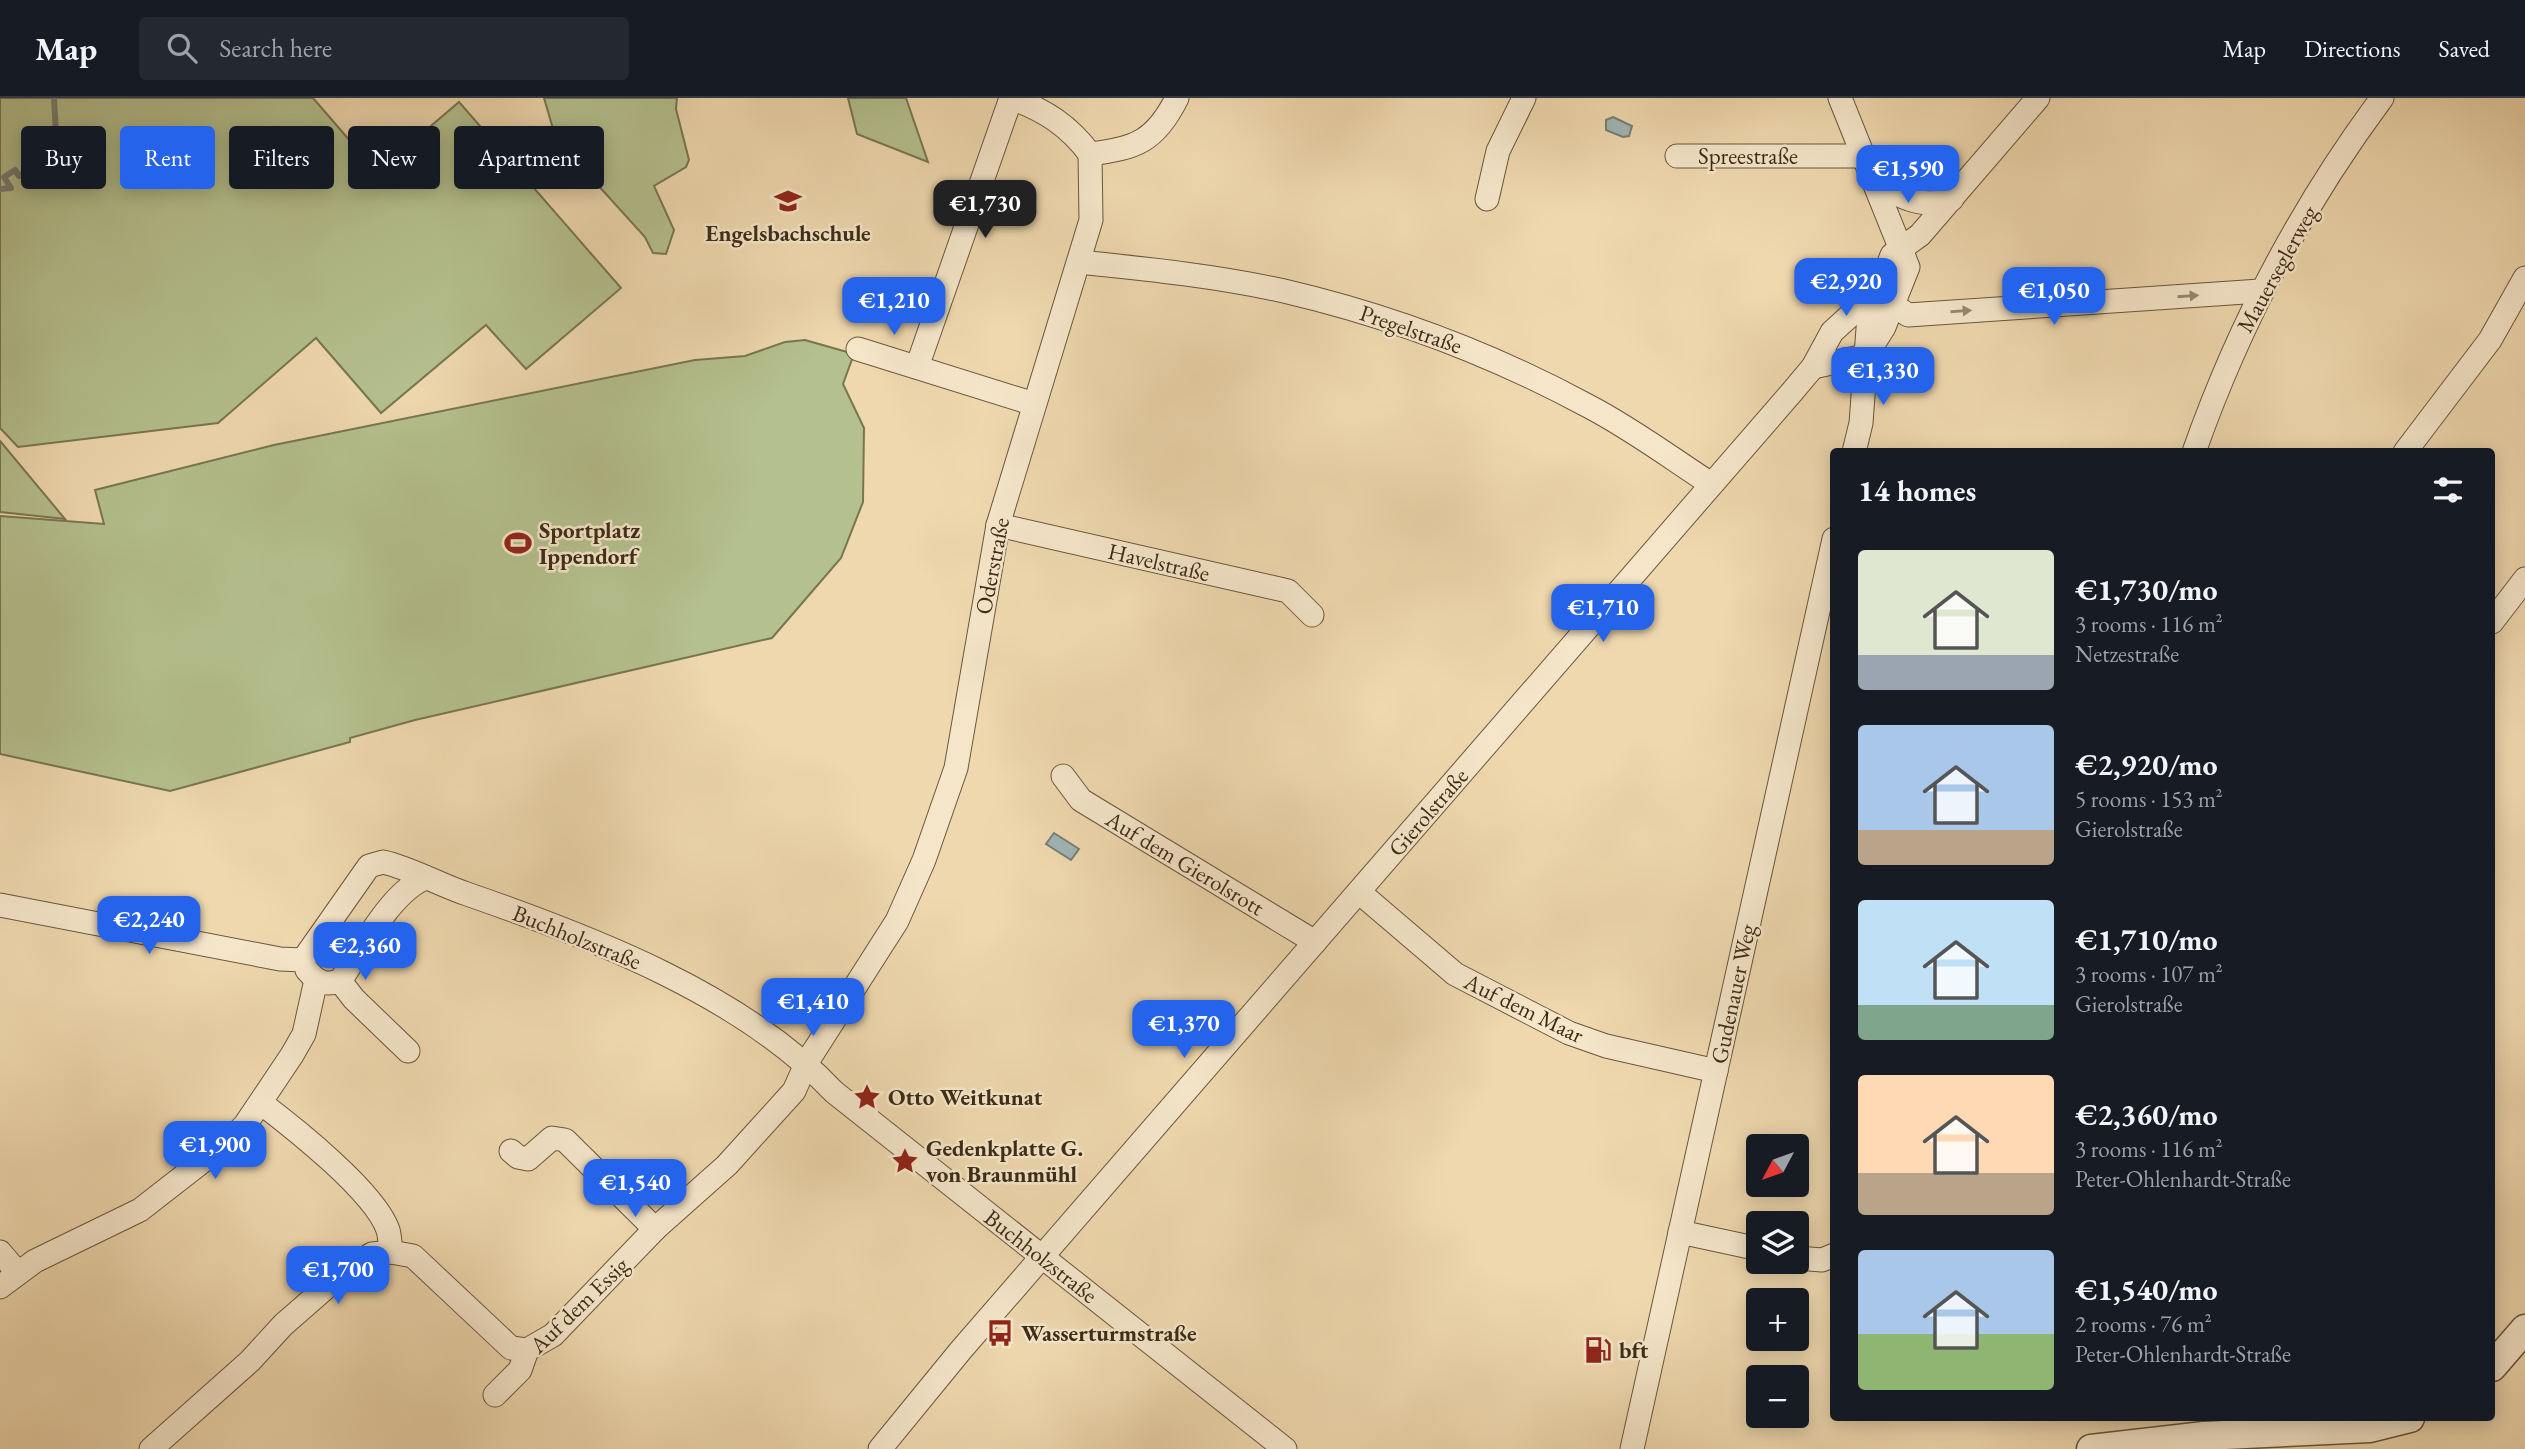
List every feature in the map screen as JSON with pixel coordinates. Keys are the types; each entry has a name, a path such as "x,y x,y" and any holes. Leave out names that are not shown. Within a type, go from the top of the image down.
{"street":[{"path":"917,367 1011,98 1054,118 1075,134 1090,154 1119,150 1147,140 1167,118 1177,98"},
{"path":"1487,199 1497,151 1524,98"},
{"path":"1813,367 1865,356 1894,306 1908,267 1861,156 1840,98"},
{"path":"1855,448 1861,423 1868,315 1892,255 1920,235 2038,98"},
{"name":"Mauerseglerweg","path":"2195,448 2217,388 2260,291 2350,141 2382,98"},
{"name":"Oderstraße","path":"807,1062 897,921 945,803 962,736 998,525 1091,220 1090,154"},
{"name":"Spreestraße","path":"1677,156 1861,156"},
{"path":"1872,180 1910,201 1934,205 1951,199"},
{"name":"Pregelstraße","path":"1079,262 1282,290 1367,312 1468,348 1522,372 1592,408 1711,484"},
{"path":"2408,448 2490,340 2525,278"},
{"path":"1878,289 1894,306 1908,315 2260,291"},
{"name":"Gierolstraße","path":"880,1449 1813,367 1832,332 1878,289"},
{"path":"858,349 1034,404"},
{"name":"Havelstraße","path":"998,525 1288,591 1312,615"},
{"name":"Gudenauer Weg","path":"1632,1449 1830,574"},
{"path":"2496,610 2525,579"},
{"name":"Auf dem Gierolsrott","path":"1063,776 1081,800 1315,942"},
{"name":"Buchholzstraße","path":"303,960 369,866 383,862 423,879 549,922 630,956 730,1012 807,1062 834,1092 1285,1449"},
{"path":"0,905 280,959 303,960 316,980 328,985 340,981 408,886 423,879"},
{"name":"Auf dem Maar","path":"1359,892 1455,974 1558,1028 1606,1046 1716,1071"},
{"path":"0,1252 9,1280 72,1241 139,1210 230,1140 261,1103 304,1034 316,980"},
{"path":"340,981 354,999 408,1051"},
{"name":"Auf dem Essig","path":"495,1395 520,1370 527,1349 553,1335 655,1229 726,1165 794,1091 807,1062"},
{"path":"261,1103 293,1128 377,1211 388,1230 391,1252"},
{"path":"510,1151 518,1157 528,1159 552,1138 565,1140 655,1229"},
{"path":"1680,1232 1746,1247"},
{"path":"152,1449 348,1269 372,1254 391,1252 413,1256 511,1348 527,1349"},
{"path":"1809,1259 1822,1260 1830,1257"},
{"path":"2495,1364 2525,1329"},
{"path":"2091,1449 2370,1423"}],"green space":[{"path":"0,98 313,98 348,138 348,189 440,189 440,126 431,126 459,102 480,126 454,126 454,189 535,189 621,288 526,369 486,325 381,413 316,338 218,423 18,447 0,428"},
{"path":"544,98 677,98 676,109 689,160 686,167 654,186 674,230 666,254 653,253 645,237 601,189 604,189 604,126 552,126"},
{"path":"848,98 906,98 928,162 857,134"},
{"path":"805,340 854,354 843,384 864,428 863,502 841,558 772,638 415,720 350,738 350,742 170,791 0,754 0,516 104,524 95,490 274,445 695,360 745,356 785,342"},
{"path":"0,441 65,519 0,512"}],"shaded area":[{"path":"1613,117 1632,126 1629,136 1623,137 1606,130 1606,120"},
{"path":"1054,833 1079,849 1071,860 1046,844"}],"waterway":[{"path":"0,189 11,188 4,177 15,170 19,176 34,167 37,129 56,132 54,98"}],"place":[{"name":"Engelsbachschule","path":"788,201"},
{"name":"Sportplatz Ippendorf","path":"518,543"},
{"name":"Otto Weitkunat","path":"867,1097"},
{"name":"Gedenkplatte G. von Braunmühl","path":"905,1161"},
{"name":"Wasserturmstraße","path":"1000,1333"},
{"name":"bft","path":"1598,1350"}]}
